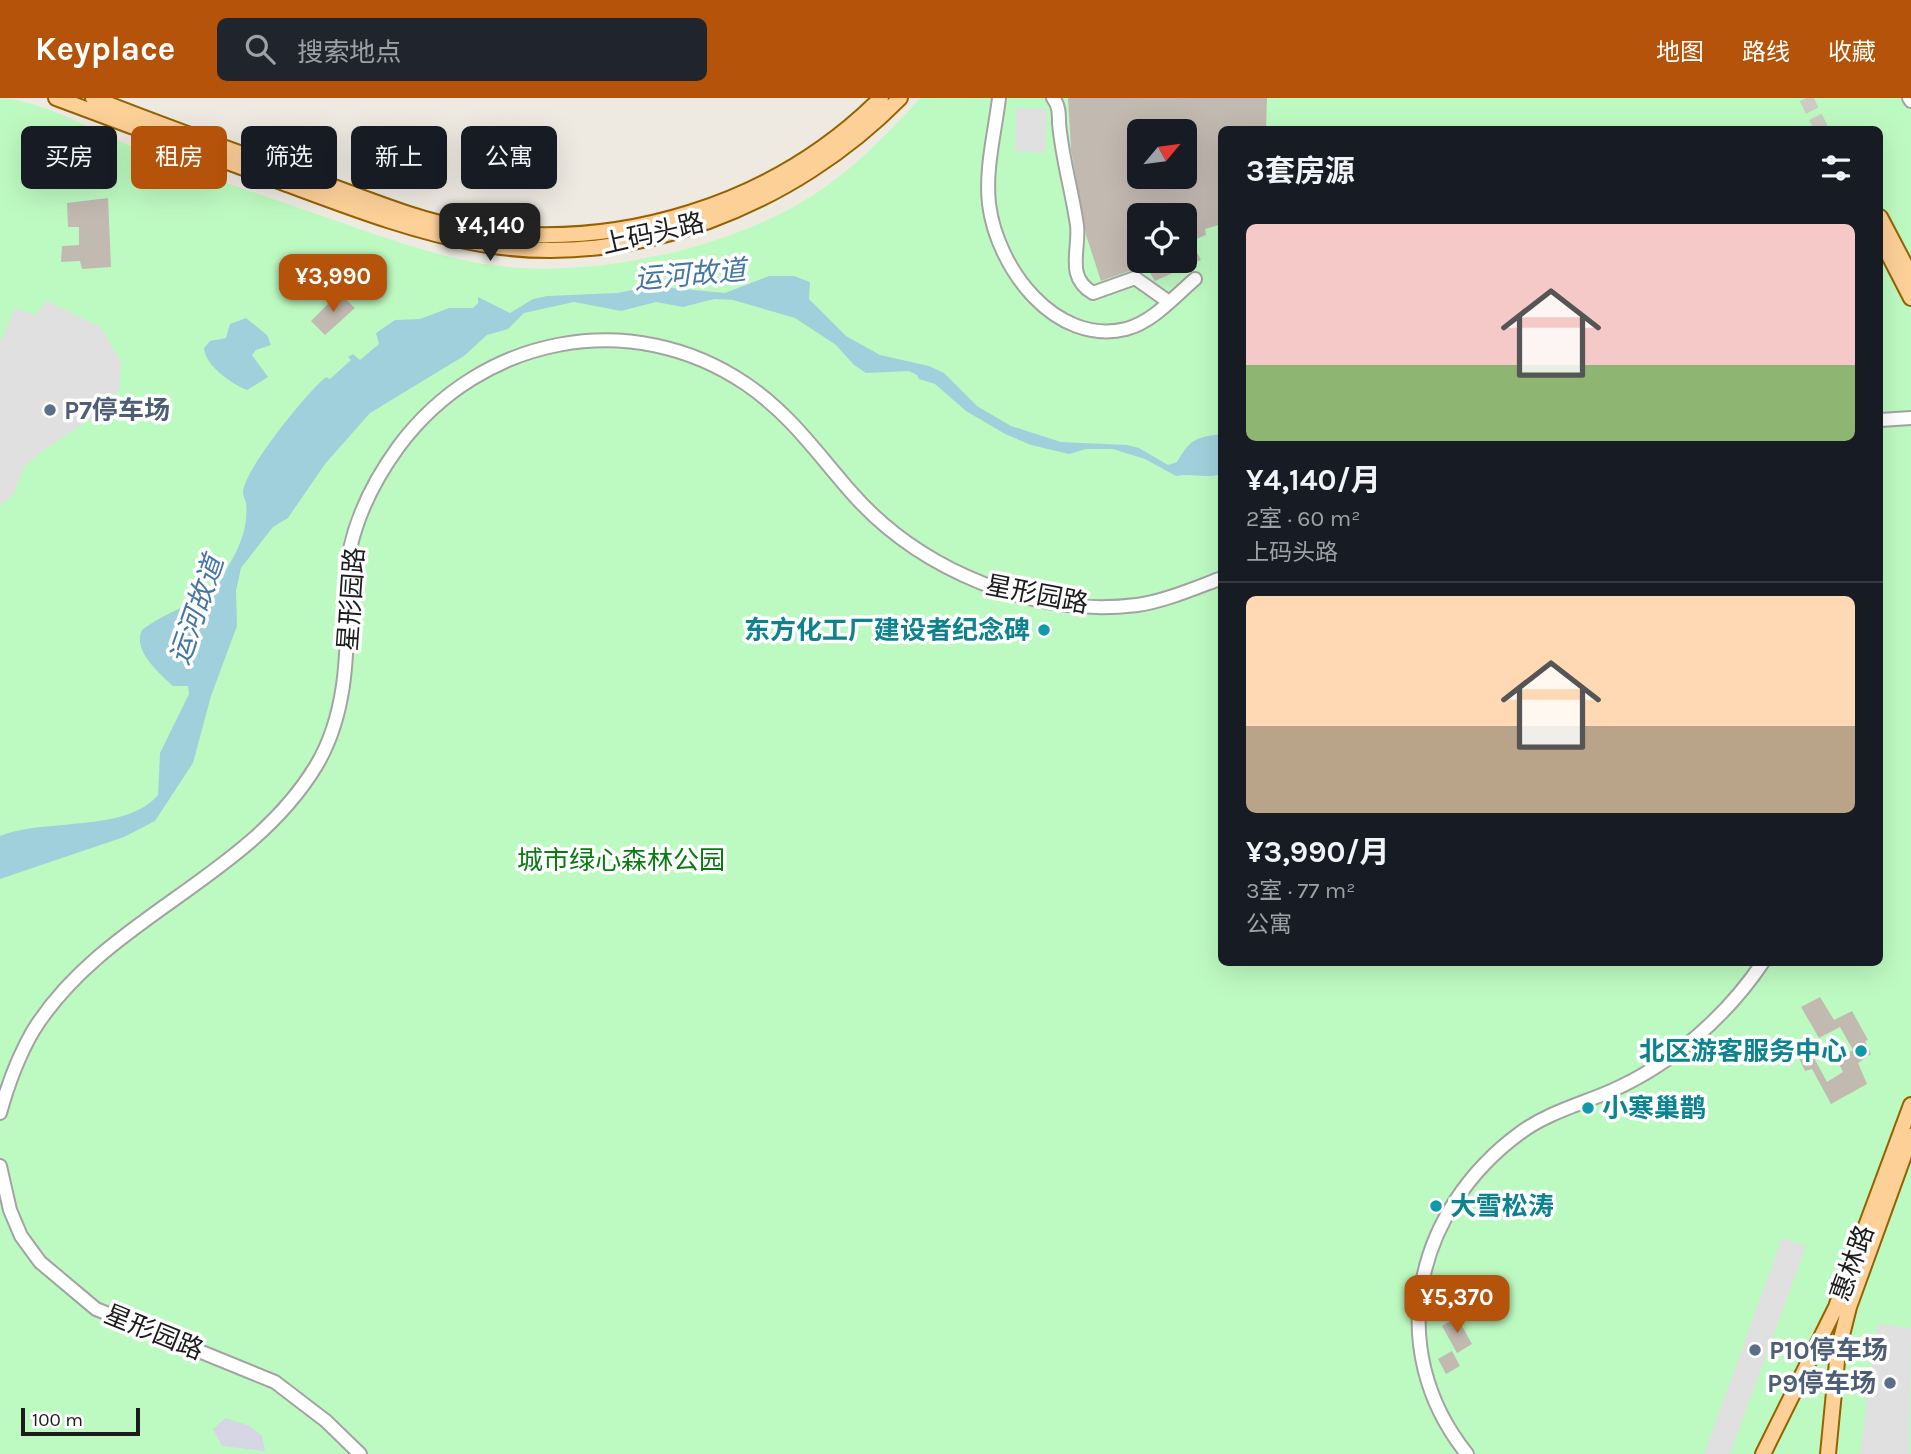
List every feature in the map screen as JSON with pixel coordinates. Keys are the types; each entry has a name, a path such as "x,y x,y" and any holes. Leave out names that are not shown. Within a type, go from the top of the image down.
{"main road":[{"name":"上码头路","path":"56,98 419,224 467,228 508,240 610,245 692,227 743,208 796,182 834,156 900,98"},
{"name":"上码头路","path":"93,98 419,224"},
{"name":"上码头路","path":"508,240 597,232 682,216 719,204 787,171 833,139 881,98"},
{"path":"1883,224 1906,274 1911,298"},
{"path":"1883,242 1906,274"},
{"name":"惠林路","path":"1763,1454 1836,1307 1911,1105"},
{"name":"惠林路","path":"1828,1454 1838,1351 1849,1307 1911,1136"}],"street":[{"path":"999,98 988,179 989,204 996,237 1011,267 1032,294 1052,313 1076,327 1102,333 1129,328 1153,316 1195,279"},
{"path":"1053,98 1058,108 1062,152 1077,227 1074,269 1082,287 1093,293 1135,278 1169,302"},
{"name":"星形园路","path":"0,1113 16,1064 34,1029 59,998 98,958 251,844 288,806 317,764 338,718 346,659 350,551 368,496 399,446 449,392 512,358 545,348 599,339 663,348 719,368 745,383 790,419 816,446 852,494 909,546 970,580 1029,598 1113,606 1140,605 1218,579"},
{"path":"1883,420 1911,418"},
{"path":"1466,1454 1443,1414 1429,1382 1420,1348 1417,1314 1427,1254 1460,1192 1479,1168 1523,1131 1660,1065 1739,998 1760,966"},
{"name":"星形园路","path":"0,1166 9,1210 21,1236 40,1262 96,1309 275,1382 326,1421 360,1454"}],"green space":[{"name":"城市绿心森林公园","path":"0,98 37,106 87,126 21,126 21,189 117,189 117,139 131,146 131,189 227,189 227,183 443,255 485,264 569,268 615,264 660,255 749,228 824,188 875,146 920,98 1911,98 1911,1454 0,1454"}],"shaded area":[{"path":"1016,108 1047,109 1045,153 1015,151"},
{"name":"P7停车场","path":"47,301 101,327 121,362 119,390 92,418 41,452 24,467 13,496 0,505 0,343 15,308 36,315"},
{"name":"P10停车场","path":"1782,1238 1806,1246 1730,1454 1704,1454"},
{"name":"P9停车场","path":"1877,1324 1911,1328 1909,1454 1860,1454"},
{"path":"226,1418 250,1426 262,1436 265,1451 222,1446 213,1429"}],"water":[{"name":"运河故道","path":"769,276 794,276 810,282 809,299 846,336 880,355 929,366 944,373 977,406 1011,426 1061,442 1127,445 1139,448 1168,465 1177,462 1194,441 1218,435 1218,474 1176,476 1145,459 1113,449 1086,449 1069,454 1031,445 1005,434 966,411 935,384 919,379 909,371 866,373 854,365 836,345 795,318 733,300 714,299 683,307 656,302 621,311 574,302 524,313 508,329 487,335 464,356 370,413 325,464 288,518 273,527 241,568 236,591 237,626 211,696 193,763 155,821 124,837 0,879 0,836 38,827 105,820 126,815 144,807 158,795 160,753 189,694 188,686 173,686 148,661 141,645 142,630 194,601 221,577 232,560 243,533 246,503 243,493 253,468 277,432 317,385 326,377 330,379 351,360 348,357 353,354 360,360 379,344 376,333 395,320 420,319 449,308 473,308 478,303 478,297 510,313 533,299 547,296 617,293 652,286 725,293"},
{"path":"246,318 267,335 271,345 256,350 252,355 268,377 247,390 214,368 204,348 210,341 226,338 230,324"}],"building":[{"path":"1068,98 1267,98 1266,126 1218,126 1218,225 1205,229 1206,235 1197,239 1197,203 1127,203 1127,272 1101,281 1086,235 1071,149"},
{"path":"108,198 111,267 82,269 80,261 61,262 62,246 79,245 79,227 68,227 67,203"},
{"path":"1150,273 1173,273 1155,281"},
{"path":"339,293 355,308 325,335 311,321"},
{"name":"北区游客服务中心","path":"1820,997 1834,1020 1852,1011 1868,1040 1865,1041 1871,1054 1858,1063 1867,1084 1831,1104 1812,1069 1805,1071 1796,1052 1807,1045 1827,1082 1843,1072 1837,1060 1853,1050 1840,1027 1819,1038 1801,1007"},
{"path":"1457,1317 1472,1344 1457,1353 1442,1326"},
{"path":"1452,1351 1460,1366 1446,1374 1438,1359"}],"tunnel":[{"path":"1806,98 1820,126"}],"place":[{"name":"P7停车场","path":"50,410"},
{"name":"东方化工厂建设者纪念碑","path":"1044,630"},
{"name":"北区游客服务中心","path":"1861,1051"},
{"name":"小寒巢鹊","path":"1588,1108"},
{"name":"大雪松涛","path":"1436,1206"},
{"name":"P10停车场","path":"1755,1350"},
{"name":"P9停车场","path":"1890,1383"}]}
